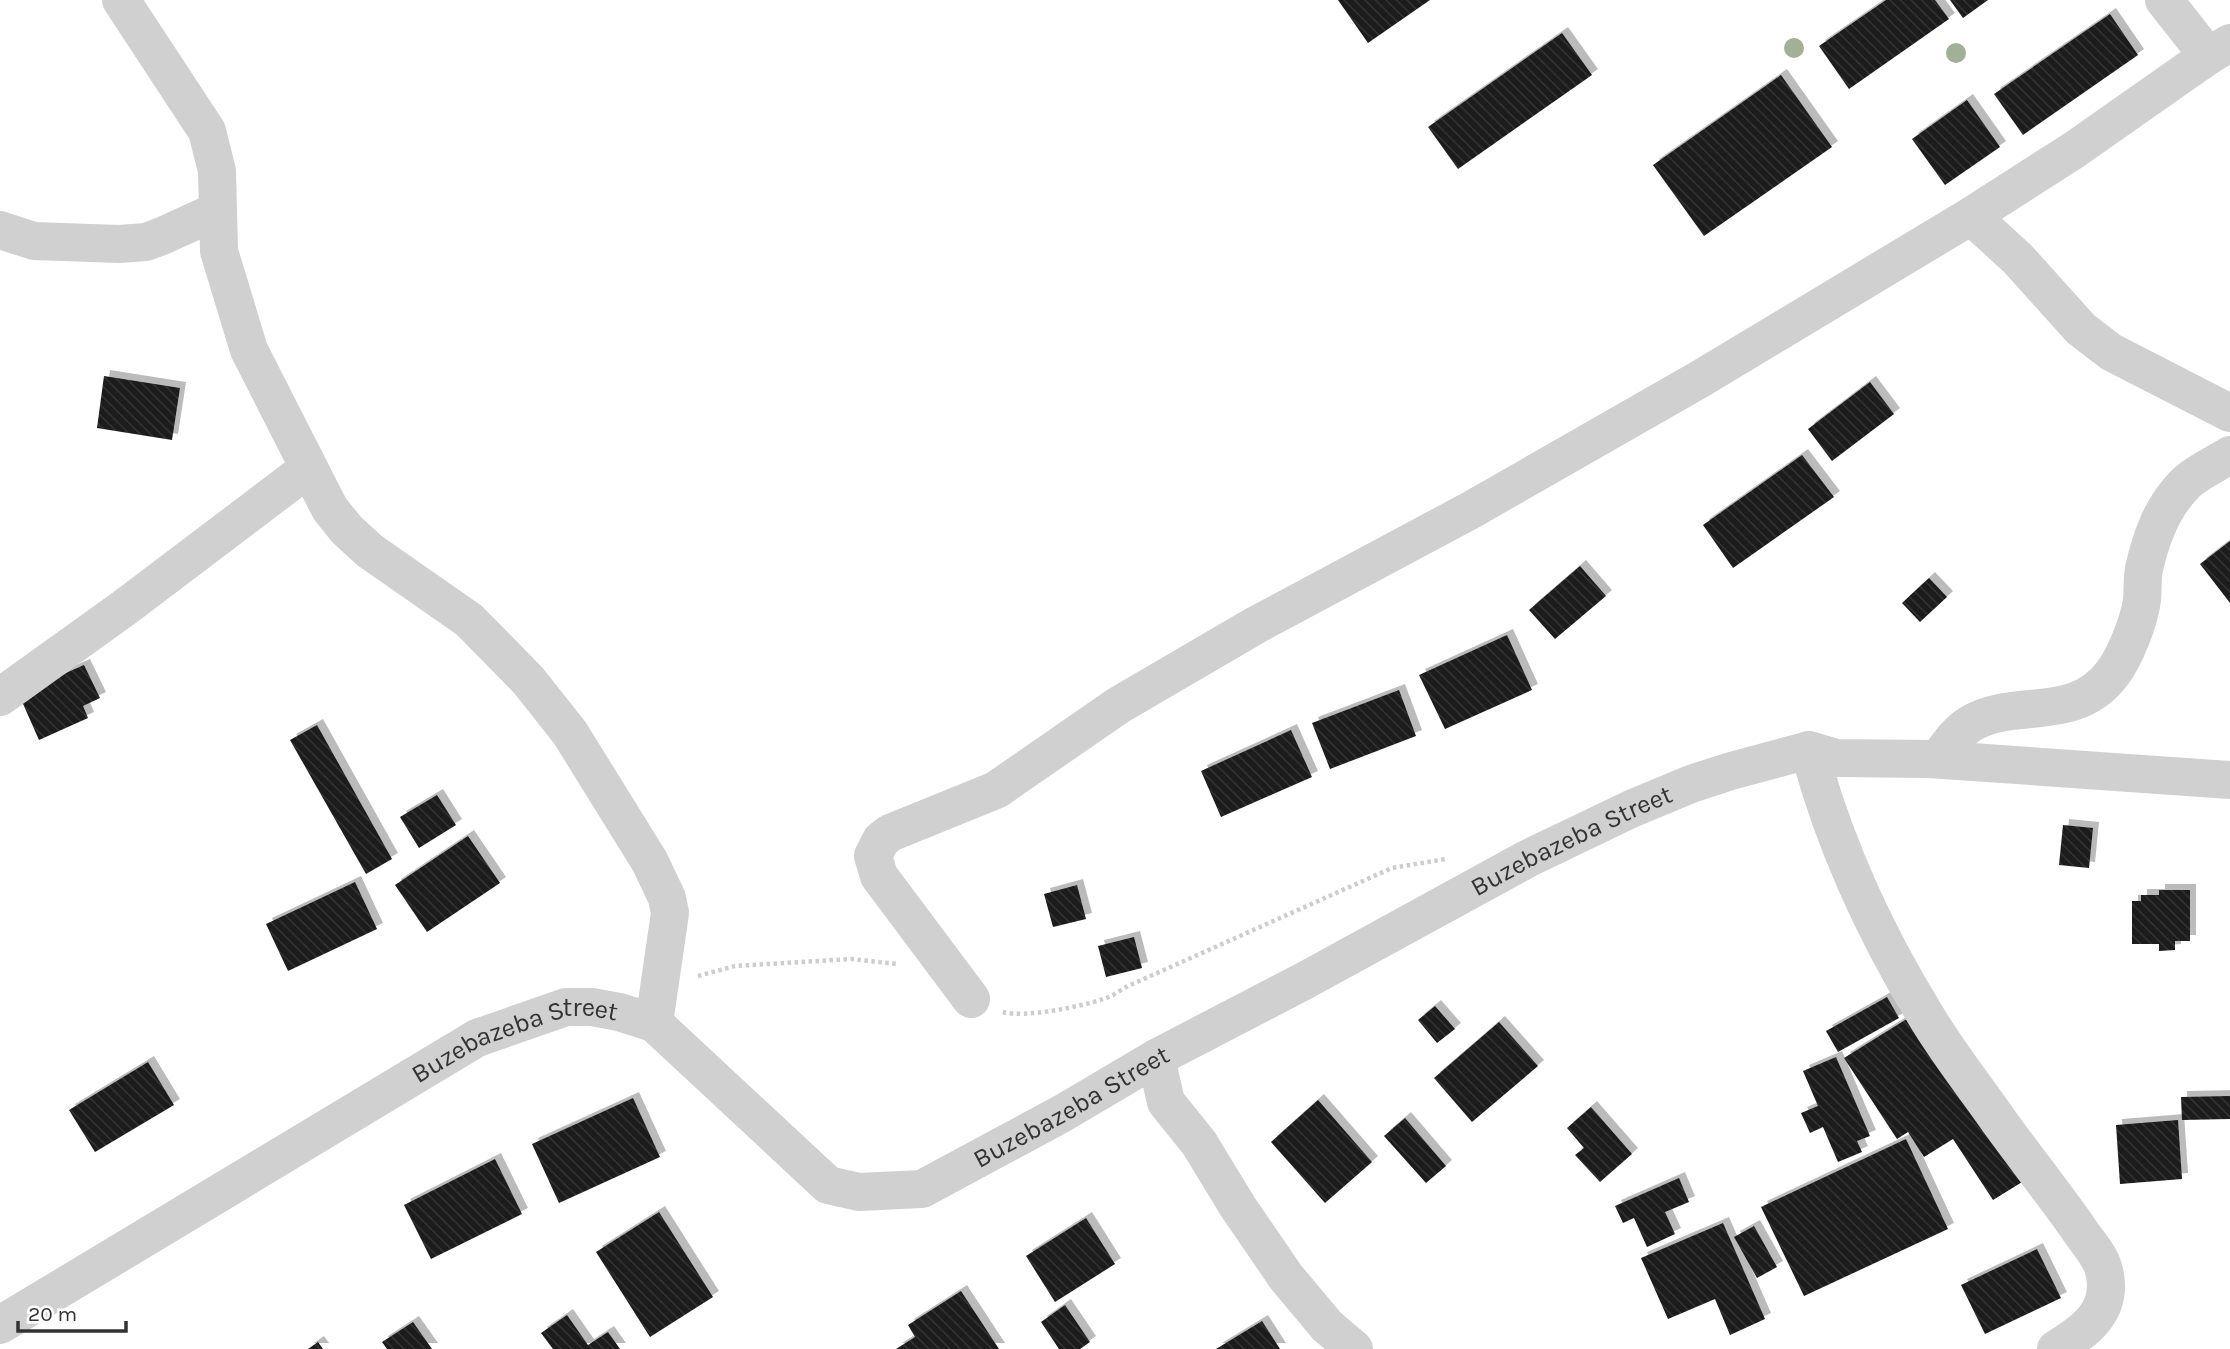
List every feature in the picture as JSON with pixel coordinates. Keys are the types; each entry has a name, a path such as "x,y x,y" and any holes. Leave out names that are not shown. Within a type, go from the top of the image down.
{"street":[{"path":"121,0 207,131 218,171 219,251 249,350 330,509 347,530 370,551 469,620 528,680 570,733 650,862 667,898 670,913 657,1005"},
{"path":"971,999 879,876 873,856 881,840 890,833 996,790 1119,705 1256,625 1471,510 1700,379 1971,216 2074,150 2219,50 2164,0"},
{"path":"0,230 34,241 119,244 154,239 217,211"},
{"path":"1971,216 2018,259 2081,329 2111,352 2230,413"},
{"path":"1938,759 1953,738 1971,724 1995,714 2046,709 2075,702 2095,691 2112,674 2136,626 2144,571 2151,540 2160,518 2188,481 2230,455"},
{"path":"0,697 124,608 309,468"},
{"path":"1809,750 1829,816 1860,891 1885,944 1926,1017 2090,1245 2104,1270 2107,1289 2102,1310 2075,1338 2056,1349"},
{"name":"Buzebazeba Street","path":"0,1325 477,1038 566,1007 592,1007 619,1012 657,1005 828,1185 859,1192 922,1189 1063,1114 1156,1058 1304,981 1527,859 1690,784 1809,750 1836,758 1938,759 2230,780"},
{"path":"1156,1058 1166,1101 1199,1143 1238,1207 1286,1277 1327,1326 1354,1349"}],"path":[{"path":"971,999 986,1009 1015,1015 1105,999 1128,986 1392,868 1452,859"},
{"path":"657,1005 734,966 850,959 900,964"}],"building":[{"path":"1338,0 1430,0 1368,43"},
{"path":"1886,0 1935,0 1949,19 1849,89 1819,46"},
{"path":"1950,0 1988,0 1963,18"},
{"path":"2110,14 2138,55 2023,135 1994,94"},
{"path":"1562,33 1592,75 1458,169 1428,127"},
{"path":"1781,75 1832,147 1704,236 1653,165"},
{"path":"1967,100 2000,147 1945,185 1912,139"},
{"path":"104,376 180,388 172,440 97,428"},
{"path":"1870,382 1894,414 1832,461 1808,429"},
{"path":"1802,455 1834,497 1733,568 1703,525"},
{"path":"2230,541 2230,603 2200,564"},
{"path":"1580,566 1606,596 1555,639 1529,610"},
{"path":"1929,578 1947,597 1920,622 1902,603"},
{"path":"1507,635 1532,690 1445,729 1419,675"},
{"path":"84,665 100,698 83,706 88,718 39,740 20,697 43,683"},
{"path":"1399,690 1416,736 1330,769 1312,723"},
{"path":"317,725 392,859 366,874 290,740"},
{"path":"1291,730 1312,777 1221,817 1201,771"},
{"path":"437,795 456,825 419,848 400,817"},
{"path":"2063,825 2093,828 2089,868 2059,865"},
{"path":"468,836 500,883 427,932 395,885"},
{"path":"355,882 377,929 288,971 266,924"},
{"path":"1077,885 1086,919 1053,927 1044,894"},
{"path":"2159,890 2190,890 2190,941 2175,941 2175,950 2159,951 2159,944 2132,944 2132,901 2141,901 2141,895 2159,895"},
{"path":"1134,937 1142,968 1106,977 1098,946"},
{"path":"1887,997 1899,1018 1838,1052 1826,1031"},
{"path":"1435,1006 1455,1029 1437,1043 1418,1020"},
{"path":"1918,1012 2027,1179 1993,1200 1953,1139 1924,1157 1908,1132 1897,1139 1844,1058"},
{"path":"1499,1022 1538,1066 1472,1122 1434,1078"},
{"path":"1836,1057 1870,1136 1857,1141 1862,1152 1838,1162 1823,1127 1810,1133 1801,1113 1818,1106 1803,1071"},
{"path":"148,1062 174,1105 95,1152 69,1110"},
{"path":"2230,1096 2230,1119 2182,1120 2181,1097"},
{"path":"633,1098 660,1157 559,1203 532,1144"},
{"path":"1318,1100 1372,1162 1325,1203 1271,1142"},
{"path":"1591,1107 1632,1154 1600,1182 1575,1155 1584,1148 1567,1128"},
{"path":"1405,1118 1446,1166 1426,1183 1384,1136"},
{"path":"2178,1120 2182,1179 2120,1184 2116,1125"},
{"path":"1906,1139 1948,1229 1804,1296 1761,1207"},
{"path":"495,1159 522,1214 431,1259 404,1205"},
{"path":"1679,1178 1689,1202 1665,1212 1675,1234 1647,1247 1634,1218 1623,1223 1615,1206"},
{"path":"659,1212 713,1297 650,1337 596,1252"},
{"path":"1086,1218 1115,1264 1055,1302 1026,1256"},
{"path":"1723,1223 1765,1319 1730,1335 1715,1299 1668,1319 1641,1258"},
{"path":"1754,1226 1777,1267 1757,1278 1734,1237"},
{"path":"2037,1249 2061,1298 1985,1334 1961,1285"},
{"path":"961,1291 999,1349 896,1349 915,1337 908,1325"},
{"path":"1065,1305 1090,1342 1080,1349 1059,1349 1041,1322"},
{"path":"567,1315 588,1345 608,1332 620,1349 553,1349 541,1333"},
{"path":"1262,1321 1280,1349 1216,1349"},
{"path":"413,1322 432,1349 387,1349 382,1342"},
{"path":"318,1342 323,1349 308,1349"}]}
